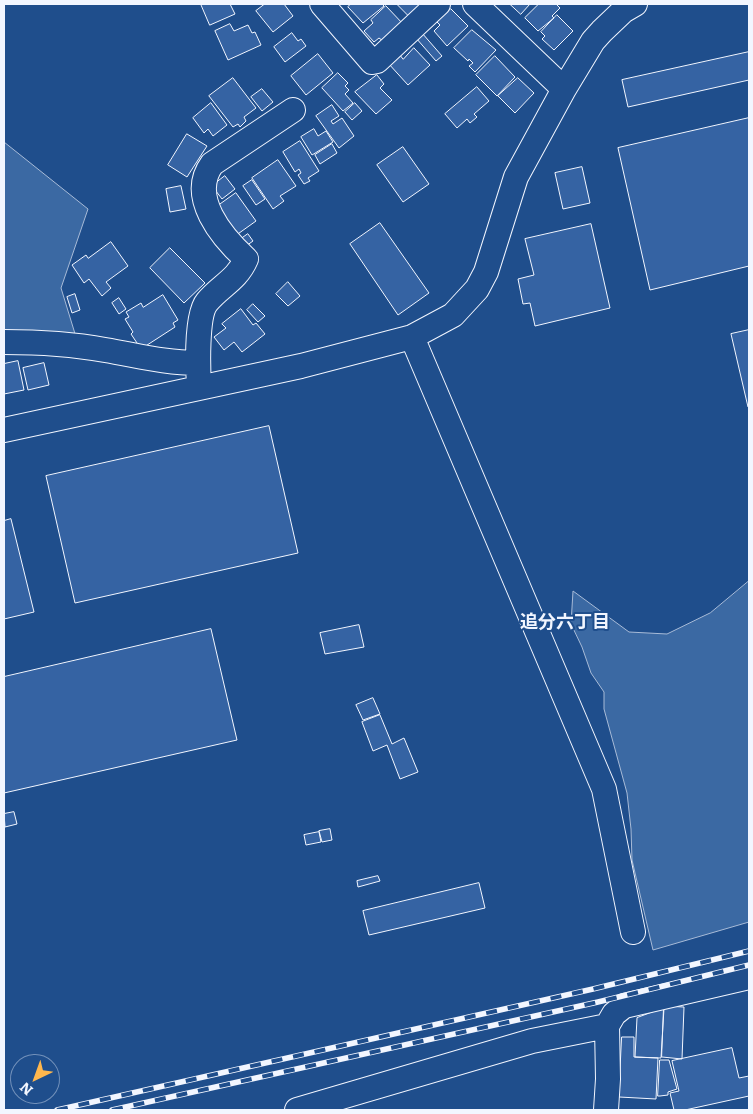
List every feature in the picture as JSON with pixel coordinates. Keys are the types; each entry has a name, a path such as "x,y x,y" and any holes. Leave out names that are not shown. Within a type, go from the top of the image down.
{"street":[{"path":"322,4 372,62 377,62 438,4"},
{"path":"475,4 564,89"},
{"path":"4,430 300,366 412,338 454,315 477,289 486,272 516,177 564,89 593,41 623,11 635,4"},
{"path":"199,387 197,363 201,319 205,303 241,270 246,259 229,244 213,222 205,197 204,182 206,172 212,164 294,110"},
{"path":"412,338 604,789 633,932"},
{"path":"4,342 104,349 172,363 197,363"},
{"path":"606,1110 608,1079 607,1026 614,1014 624,1006 749,977"},
{"path":"297,1110 532,1041 607,1026"}],"water":[{"path":"4,142 88,209 61,288 76,337 4,334"},
{"path":"749,581 749,922 653,950 632,860 627,793 604,709 604,692 591,673 571,624 573,591 629,632 667,634 710,613"}],"building":[{"path":"201,4 230,4 235,14 210,25"},
{"path":"265,4 284,4 293,16 273,32 256,11"},
{"path":"351,4 382,4 384,6 363,23 348,7"},
{"path":"397,4 420,4 423,9 412,19"},
{"path":"510,4 530,4 521,14"},
{"path":"539,4 556,4 560,8 552,16 554,18 538,31 525,18"},
{"path":"386,6 404,25 383,41 379,38 374,42 364,31 373,23 371,20"},
{"path":"451,9 468,26 447,46 434,31 440,25 437,22"},
{"path":"557,15 573,31 554,50 542,39 545,36 541,32"},
{"path":"230,24 234,31 248,25 252,33 255,32 261,45 228,60 215,31"},
{"path":"472,30 496,50 475,72 469,66 473,63 469,59 468,61 454,48"},
{"path":"292,33 298,41 301,39 306,46 285,62 274,47"},
{"path":"422,33 442,56 436,61 416,38"},
{"path":"414,48 430,65 408,85 388,63 399,54 403,59"},
{"path":"749,52 749,80 628,107 622,80"},
{"path":"318,54 333,73 306,95 291,76"},
{"path":"495,56 515,77 497,96 476,75"},
{"path":"338,73 348,83 345,86 349,90 345,94 353,103 343,111 322,88"},
{"path":"377,75 384,84 380,88 392,100 376,114 355,92"},
{"path":"233,78 256,108 244,117 246,121 240,127 238,124 233,127 209,96"},
{"path":"518,78 534,93 515,113 498,96"},
{"path":"477,87 489,101 474,114 477,117 470,123 467,119 457,128 445,114"},
{"path":"262,89 273,102 262,111 251,97"},
{"path":"211,103 227,125 213,136 208,129 204,133 193,118"},
{"path":"355,103 362,111 352,120 345,112"},
{"path":"332,105 339,116 331,121 333,124 342,118 354,136 339,148 316,116"},
{"path":"749,118 749,266 650,290 618,148"},
{"path":"314,129 318,136 326,131 333,142 312,155 301,137"},
{"path":"187,134 207,146 187,177 168,165"},
{"path":"300,141 319,171 308,178 310,181 304,184 298,175 301,173 299,169 295,172 283,152"},
{"path":"332,144 337,153 320,164 315,155"},
{"path":"403,147 429,184 403,202 377,165"},
{"path":"278,160 296,186 280,196 284,201 273,209 252,178"},
{"path":"582,167 590,203 563,209 555,173"},
{"path":"225,176 235,189 222,199 212,186"},
{"path":"252,180 265,199 256,205 243,186"},
{"path":"181,186 186,209 170,212 166,189"},
{"path":"236,193 256,221 235,236 215,208"},
{"path":"380,223 429,293 398,315 350,244"},
{"path":"591,224 610,308 535,326 530,303 523,304 518,279 534,275 525,239"},
{"path":"248,234 253,241 246,246 241,239"},
{"path":"111,242 128,266 106,282 111,288 102,296 89,279 84,283 72,265 86,255 88,258"},
{"path":"170,248 205,283 184,303 150,268"},
{"path":"288,282 300,296 288,306 276,294"},
{"path":"75,294 80,310 72,313 67,297"},
{"path":"163,295 178,320 173,323 175,327 141,349 131,334 133,332 125,319 129,317 126,312 141,303 143,307"},
{"path":"119,298 126,309 119,314 112,303"},
{"path":"253,304 265,316 258,322 247,310"},
{"path":"241,309 253,325 256,323 265,334 242,352 234,342 224,350 214,337 226,328 222,324"},
{"path":"749,330 749,406 748,407 731,334"},
{"path":"18,361 24,390 4,394 4,364"},
{"path":"44,363 49,385 28,390 23,368"},
{"path":"269,426 298,553 75,603 46,476"},
{"path":"11,519 34,612 4,619 4,521"},
{"path":"359,625 364,647 325,654 320,633"},
{"path":"211,629 237,740 4,793 4,677"},
{"path":"373,698 380,714 363,720 356,705"},
{"path":"380,715 392,744 404,738 418,772 400,779 387,745 373,751 362,722"},
{"path":"14,812 17,824 5,827 4,814"},
{"path":"330,829 332,840 322,842 319,831"},
{"path":"319,832 321,842 306,845 304,835"},
{"path":"378,876 380,881 358,887 357,881"},
{"path":"479,883 485,908 369,935 363,911"},
{"path":"664,1006 684,1007 682,1059 662,1057"},
{"path":"664,1008 661,1058 635,1057 637,1018"},
{"path":"622,1037 634,1037 634,1057 658,1058 656,1099 619,1097"},
{"path":"732,1048 739,1078 749,1076 749,1096 685,1110 674,1110 670,1093 679,1091 672,1061"},
{"path":"660,1060 669,1060 677,1089 668,1092 668,1095 658,1096"}],"railway":[{"path":"57,1110 593,989 749,951"},
{"path":"112,1110 598,1002 749,965"}],"district":[{"name":"追分六丁目","path":"565,623"}]}
